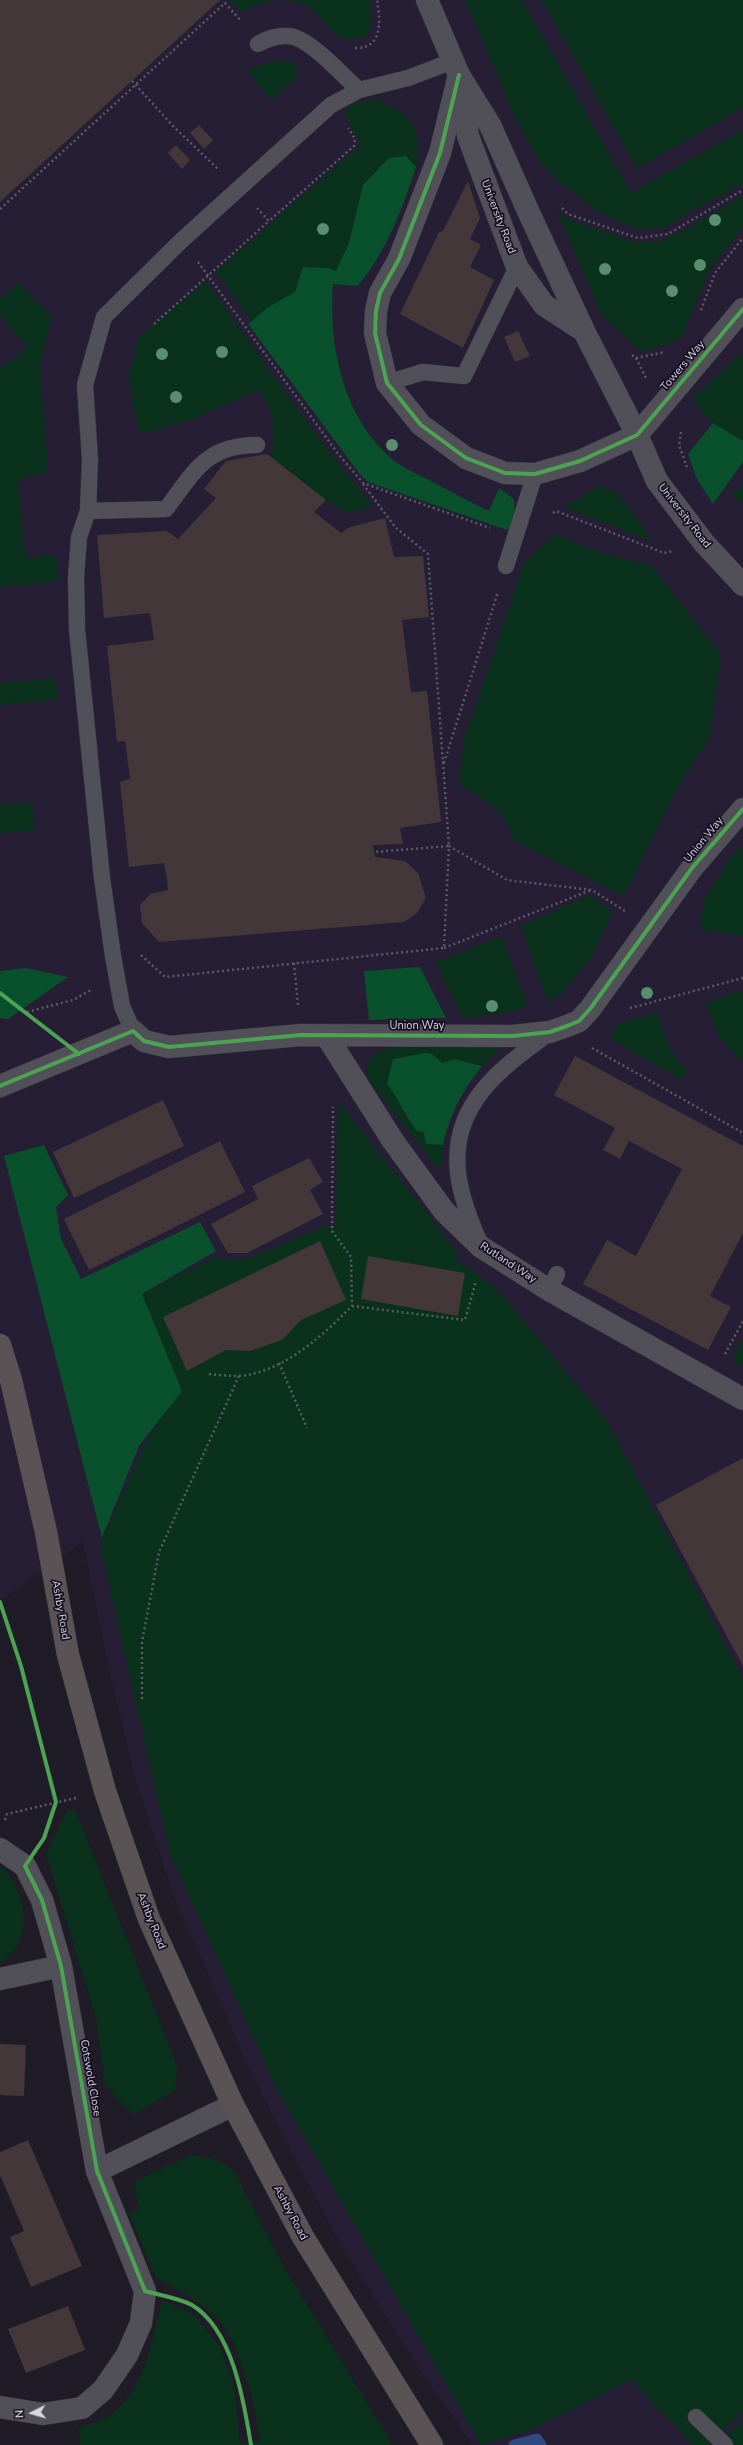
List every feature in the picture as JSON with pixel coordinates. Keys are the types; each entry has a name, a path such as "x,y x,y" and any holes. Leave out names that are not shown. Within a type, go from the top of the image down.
{"main road":[{"name":"Ashby Road","path":"0,1345 6,1382 46,1532 68,1655 105,1791 149,1919 233,2104 303,2237 432,2445"}],"street":[{"name":"University Road","path":"427,0 456,68 490,125 584,331 637,435 657,481 704,543 743,585"},
{"name":"University Road","path":"456,68 468,136 517,267 544,304 584,331"},
{"path":"456,68 440,153 399,259 380,293 376,312 375,333 387,383 421,426 466,458 505,473 535,474 580,461 637,435"},
{"name":"Towers Way","path":"637,435 743,309"},
{"name":"Union Way","path":"133,1031 144,1041 169,1047 302,1035 513,1036 558,1029 579,1020 590,1009 697,863 743,809"},
{"path":"0,1086 133,1031"},
{"name":"Rutland Way","path":"326,1034 393,1141 444,1211 481,1246 553,1282 711,1381 743,1399"},
{"name":"Cotswold Close","path":"0,1849 25,1866 42,1900 61,1966 97,2171 145,2291 141,2323 127,2355 103,2390 82,2408 43,2414 0,2407"},
{"path":"0,1979 61,1966"},
{"path":"97,2171 233,2104"}],"lane":[{"path":"258,44 269,38 281,37 292,37 304,42 359,90"},
{"path":"133,1031 122,1006 102,878 77,629 76,578 79,537 88,511 90,459 85,385 104,317 182,240 331,105 359,90 456,68"},
{"path":"387,383 423,372 464,376 517,267"},
{"path":"88,511 166,509 198,468 213,453 236,445 257,445"},
{"path":"506,566 535,474"},
{"path":"481,1246 459,1190 457,1169 462,1127 470,1107 495,1076 558,1029"},
{"path":"696,2416 725,2445"}],"path":[{"path":"352,48 368,46 378,34 381,22 377,0"},
{"path":"0,209 225,3 243,23 247,19"},
{"path":"557,204 568,214 638,238 668,234 743,190"},
{"path":"154,324 269,221"},
{"path":"698,317 715,273 743,238"},
{"path":"182,240 339,455 363,483 395,527 428,554 449,846 444,948"},
{"path":"625,351 636,358 669,351"},
{"path":"682,429 679,444 690,474"},
{"path":"363,483 516,537 556,511 664,553 704,543"},
{"path":"443,765 506,566"},
{"path":"374,852 449,846 507,880 592,890 650,927"},
{"path":"27,1012 73,1000 87,994 101,977 97,964 134,948 165,977 444,948 592,890"},
{"path":"294,963 302,1035"},
{"path":"590,1009 608,1014 743,978"},
{"path":"21,1009 32,1017"},
{"path":"558,1029 743,1133"},
{"path":"209,1374 240,1376 264,1371 292,1357 315,1340 352,1306 351,1257 332,1231 333,1102"},
{"path":"352,1306 465,1320 477,1279 481,1246"},
{"path":"711,1381 743,1321"},
{"path":"279,1363 307,1428"},
{"path":"142,1699 142,1642 159,1552 240,1376"},
{"path":"54,1794 56,1802 54,1809"},
{"path":"2,1826 7,1814 76,1798"}],"shaded area":[{"path":"0,0 743,0 743,2445 473,2445 424,2376 336,2237 252,2075 175,1900 135,1778 108,1665 83,1541 0,1601"}],"green space":[{"path":"230,0 278,0 261,2 242,12"},
{"path":"285,0 369,0 372,11 368,36 356,39 347,39 339,36 306,5 299,2"},
{"path":"465,0 522,0 631,193 743,130 743,184 689,212 665,228 636,229 599,212 562,184 541,163 517,121"},
{"path":"542,0 743,0 743,108 637,168"},
{"path":"282,60 294,63 298,76 271,100 248,72 255,66"},
{"path":"374,99 398,110 412,123 416,131 417,141 418,153 416,167 406,156 363,185 349,243 336,272 303,267 295,292 267,308 252,321 216,272 361,144 344,113 352,104"},
{"path":"406,156 416,167 405,199 386,244 358,286 333,284 333,333 343,382 352,405 364,427 379,446 397,463 489,511 499,488 514,499 515,522 507,530 368,482 359,473 248,324 267,308 295,292 303,267 328,268 336,271 349,243 363,185 389,158"},
{"path":"743,196 743,226 708,272 683,335 669,344 642,352 602,316 557,210 566,218 634,242 658,242 677,234"},
{"path":"206,281 307,422 371,504 369,508 344,512 272,459 273,422 269,406 258,390 190,420 144,433 138,429 129,377 139,337"},
{"path":"18,282 51,317 40,366 48,472 18,480 26,558 57,555 59,581 0,587 0,369 27,347 0,315 0,299"},
{"path":"743,352 743,441 713,423 692,399"},
{"path":"713,423 743,441 743,462 713,504 696,477 688,454"},
{"path":"743,483 743,503 733,496"},
{"path":"599,486 615,492 636,517 653,542 564,507"},
{"path":"556,534 597,552 651,565 721,655 710,737 679,785 624,896 513,840 506,821 500,813 485,800 459,784 464,740 524,563"},
{"path":"55,678 58,699 0,705 0,683"},
{"path":"32,802 35,830 0,833 0,805"},
{"path":"743,846 743,936 699,929 704,900 732,855"},
{"path":"589,895 612,911 592,956 560,995 548,1002 521,926"},
{"path":"502,937 527,1005 513,1011 464,1019 435,962"},
{"path":"420,967 446,1018 369,1020 364,971"},
{"path":"26,968 68,977 8,1019 0,1018 0,971"},
{"path":"743,991 743,1063 719,1036 705,1003"},
{"path":"658,1012 668,1044 676,1058 687,1070 682,1080 611,1039 617,1024"},
{"path":"502,1046 482,1066 454,1059 442,1063 432,1054 425,1053 393,1059 387,1084 395,1093 407,1119 424,1132 426,1144 443,1145 440,1171 372,1084 367,1070 367,1065 372,1057 389,1048"},
{"path":"425,1053 432,1054 442,1063 454,1059 482,1066 468,1085 453,1113 443,1145 426,1144 424,1132 417,1131 387,1084 393,1059"},
{"path":"339,1102 458,1253 455,1258 497,1289 607,1421 743,1678 743,2412 709,2445 693,2445 631,2380 528,2431 481,2445 277,2089 170,1853 100,1544 145,1444 177,1392 140,1295 213,1258 245,1260 325,1226 335,1228"},
{"path":"44,1145 68,1195 56,1207 61,1239 81,1279 200,1222 216,1251 142,1294 182,1391 139,1446 102,1538 4,1156"},
{"path":"743,1337 743,1367 732,1360"},
{"path":"75,1809 177,2065 175,2091 134,2114 119,2101 105,2083 96,2017 46,1854 66,1811"},
{"path":"0,1866 13,1881 17,1890 21,1900 24,1921 20,1940 11,1953 0,1964"},
{"path":"190,2156 213,2159 223,2163 233,2170 287,2272 393,2445 80,2445 78,2428 104,2419 112,2414 124,2403 133,2390 140,2377 151,2347 162,2300 191,2313 205,2327 222,2351 234,2385 240,2443 260,2441 251,2392 233,2342 218,2318 190,2297 155,2276 129,2213 140,2209 134,2187 137,2180"},
{"path":"743,2420 743,2445 718,2445"}],"building":[{"path":"0,0 220,0 0,202"},
{"path":"199,125 213,140 204,149 190,133"},
{"path":"176,145 190,160 182,169 168,153"},
{"path":"468,181 480,218 470,239 481,245 470,267 494,280 463,348 400,314 439,232 443,231"},
{"path":"518,331 530,356 515,362 504,337"},
{"path":"267,454 326,500 314,512 341,533 350,527 385,518 394,557 423,556 429,617 402,620 411,692 427,691 441,822 400,828 403,844 373,845 375,857 405,861 418,873 426,898 417,913 404,922 159,942 142,923 140,905 150,894 168,890 167,879 164,863 129,867 120,782 130,779 125,741 117,742 107,646 154,640 150,613 104,618 97,535 167,531 178,539 216,498 204,489 226,461"},
{"path":"575,1056 743,1146 743,1233 710,1296 731,1307 708,1350 583,1284 607,1240 636,1256 682,1169 629,1141 620,1159 603,1150 615,1128 554,1095"},
{"path":"163,1100 184,1146 74,1198 53,1152"},
{"path":"220,1141 245,1192 89,1270 64,1219"},
{"path":"309,1158 323,1182 310,1190 323,1214 247,1253 228,1253 211,1224 258,1199 252,1186"},
{"path":"320,1241 346,1300 301,1320 282,1340 250,1351 226,1350 187,1371 163,1317"},
{"path":"368,1256 465,1273 458,1316 361,1299"},
{"path":"743,1458 743,1666 656,1505"},
{"path":"0,2044 26,2045 24,2096 0,2095"},
{"path":"28,2140 82,2266 31,2287 10,2237 24,2231 0,2175 0,2152"},
{"path":"68,2306 85,2350 26,2373 8,2329"}],"waterway":[{"path":"514,2445 537,2439 541,2445"}],"cycle path":[{"path":"459,75 440,153 399,259 380,293 376,311 375,333 387,383 421,425 466,458 505,473 535,474 580,461 637,435 743,309"},
{"path":"0,1086 133,1031 144,1041 169,1047 301,1035 513,1036 550,1032 567,1026 579,1021 590,1009 692,868 743,809"},
{"path":"0,993 79,1054"},
{"path":"0,1602 21,1666 56,1802 44,1838 25,1866 42,1900 61,1966 97,2171 145,2291 192,2305 206,2316 218,2331 227,2349 240,2388 251,2445"}]}
